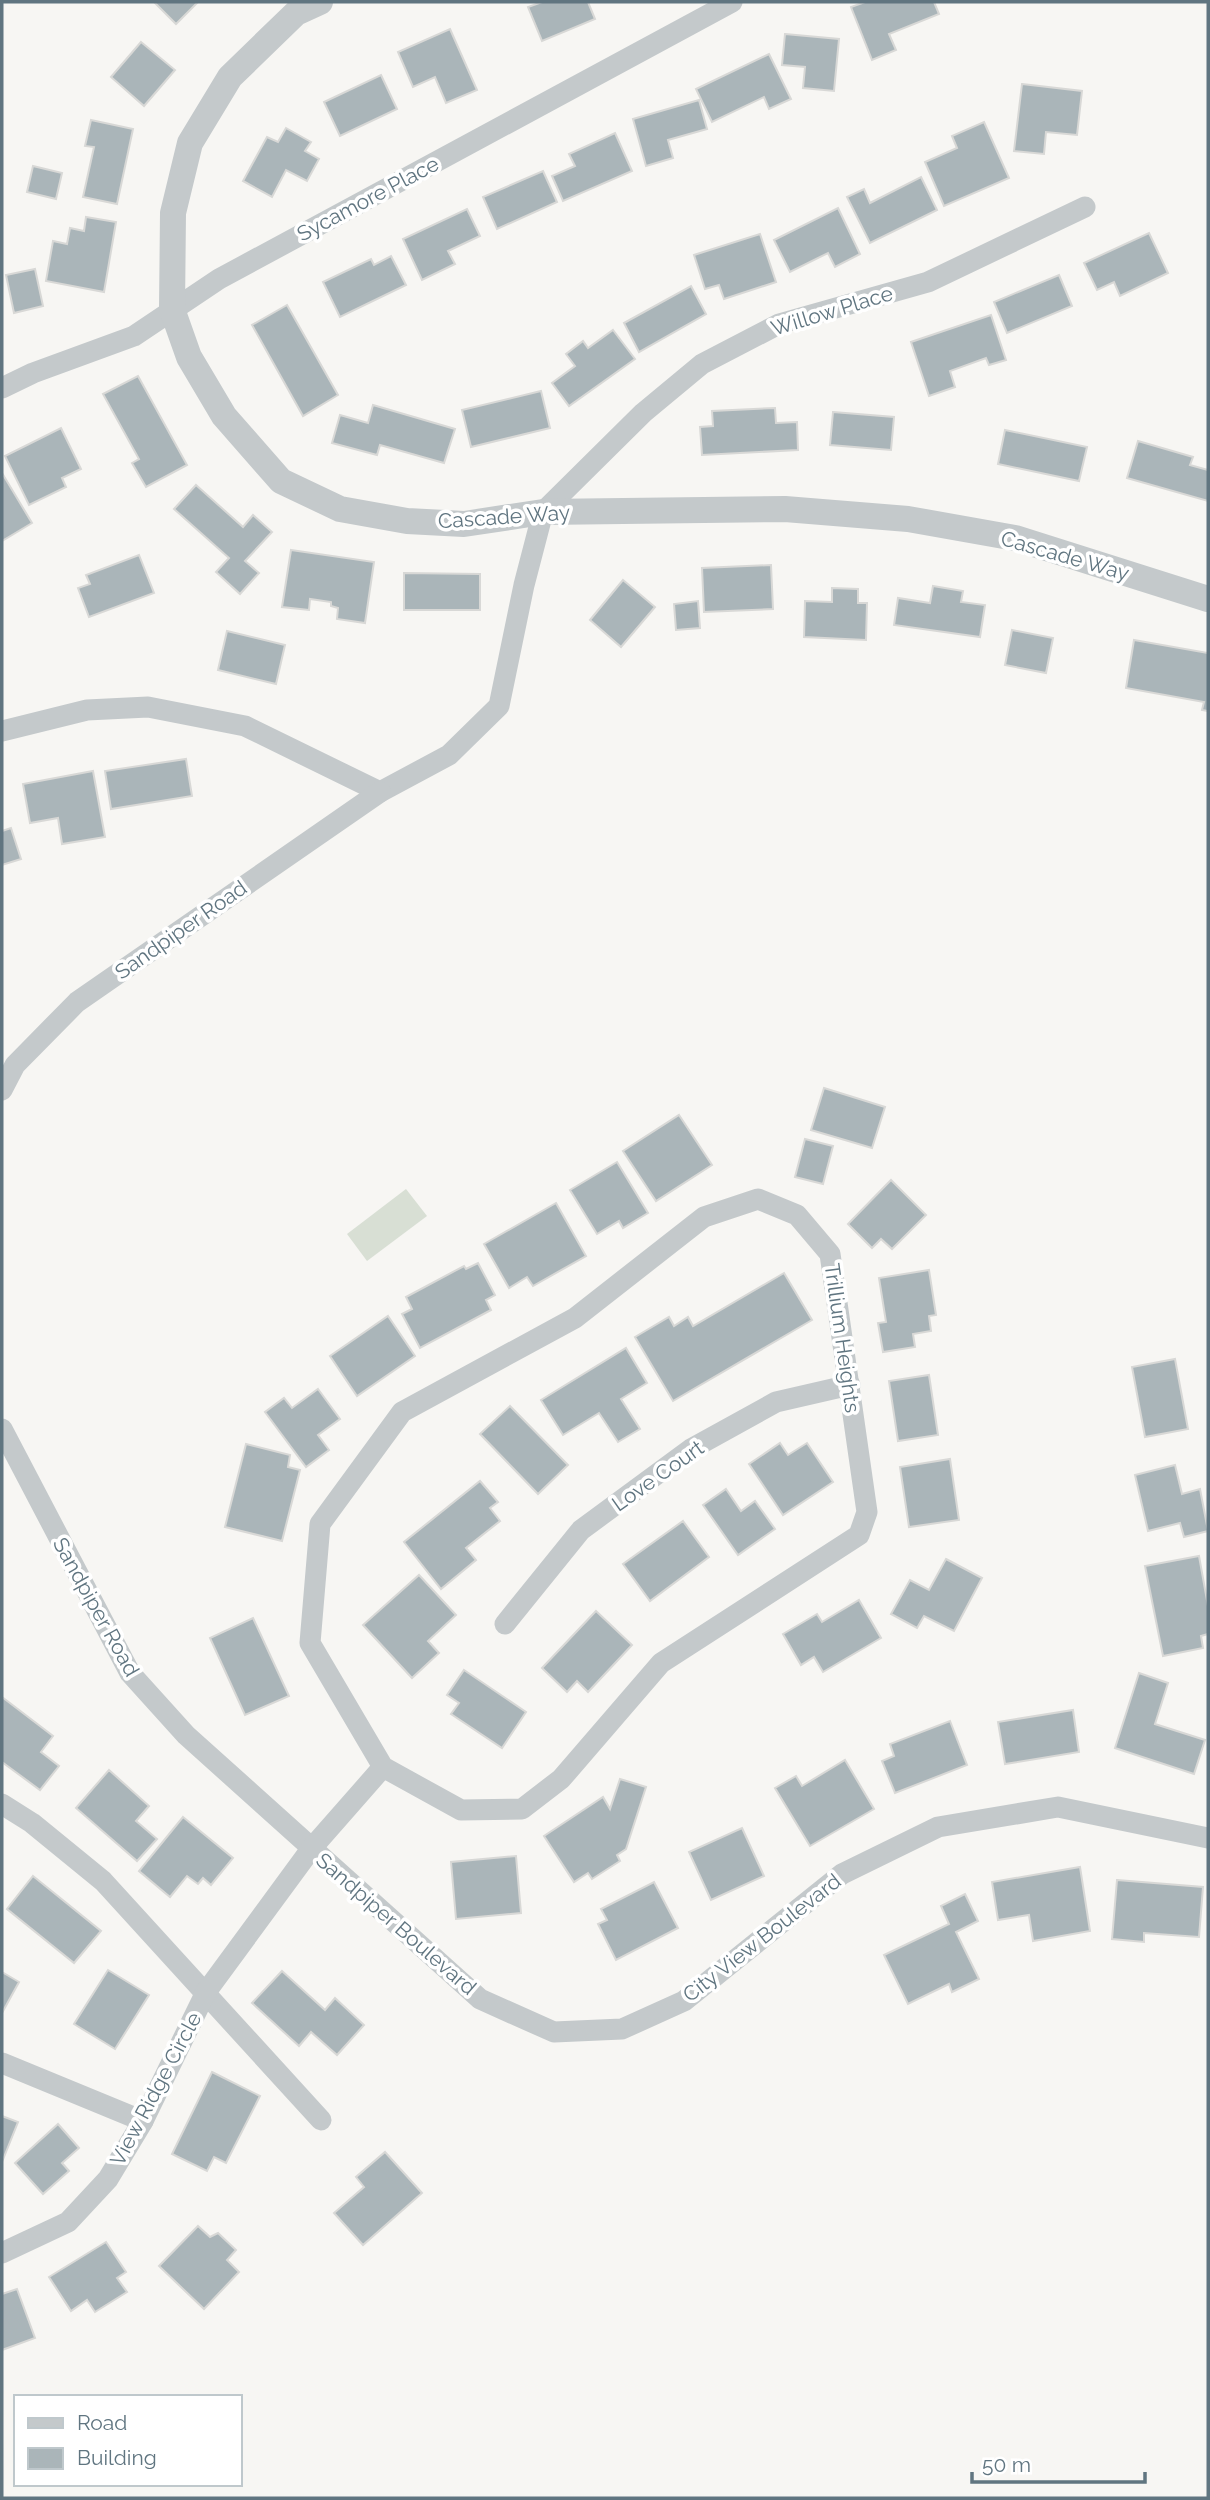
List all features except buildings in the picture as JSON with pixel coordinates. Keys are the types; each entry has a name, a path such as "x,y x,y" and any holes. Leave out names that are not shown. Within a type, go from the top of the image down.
{"street":[{"name":"Cascade Way","path":"320,2 296,13 230,77 190,143 173,213 172,309 189,357 224,416 281,481 340,509 407,522 464,524 543,512 785,509 908,519 1015,538 1208,599"},
{"name":"Sycamore Place","path":"2,388 33,373 134,336 231,273 732,2"},
{"name":"Willow Place","path":"543,512 643,413 702,363 779,324 928,282 1085,206"},
{"name":"Sandpiper Road","path":"2,1090 15,1065 77,1002 380,792 449,755 499,706 524,585 543,512"},
{"path":"2,731 87,710 148,707 244,726 380,792"},
{"name":"Trillium Heights","path":"758,1199 797,1215 830,1254 867,1512 859,1535 661,1663 561,1779 522,1809 461,1810 383,1768 310,1643 320,1524 402,1412 575,1318 704,1217 758,1199"},
{"name":"Love Court","path":"505,1624 581,1530 691,1450 776,1402 850,1385"},
{"name":"Sandpiper Road","path":"2,1429 130,1673 187,1735 311,1849"},
{"path":"311,1849 383,1768"},
{"name":"View Ridge Circle","path":"2,1804 32,1823 103,1881 206,1992"},
{"name":"City View Boulevard","path":"481,1999 555,2032 622,2029 684,2001 842,1874 938,1827 1058,1807 1208,1838"},
{"name":"View Ridge Circle","path":"2,2253 68,2222 108,2179 144,2121 206,1992 311,1849"},
{"name":"Sandpiper Boulevard","path":"311,1849 481,1999"},
{"path":"206,1992 321,2120"},
{"path":"2,2063 144,2121"}],"shaded area":[{"path":"406,1189 427,1216 367,1261 347,1234"}]}
